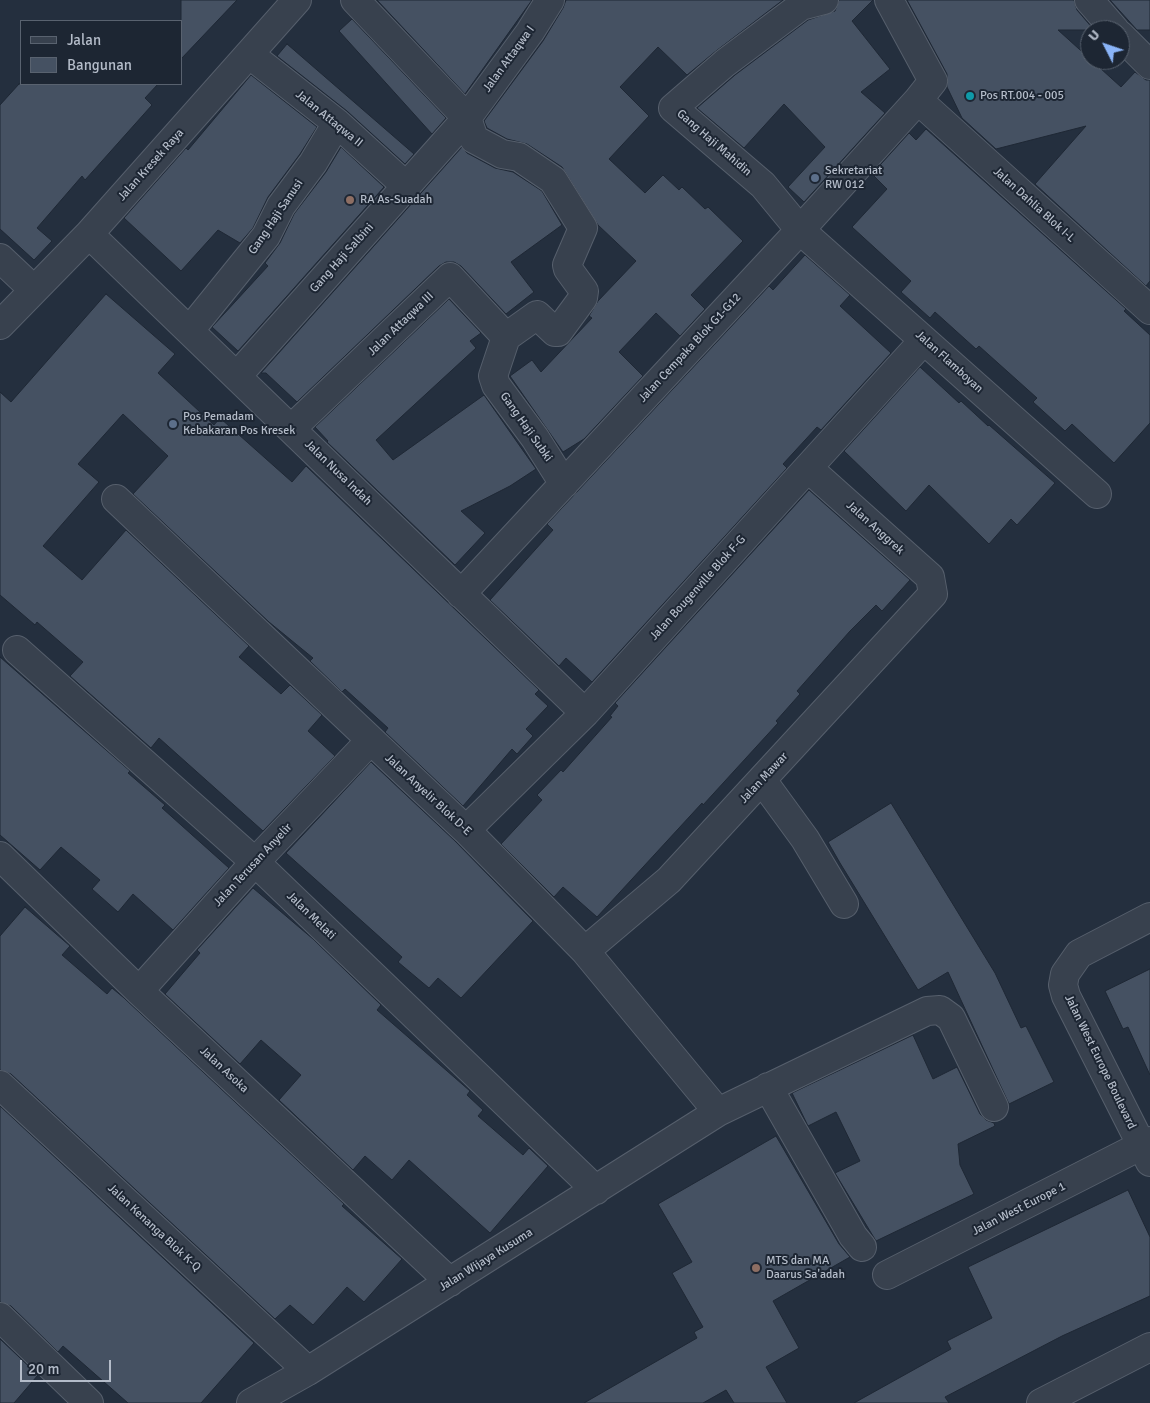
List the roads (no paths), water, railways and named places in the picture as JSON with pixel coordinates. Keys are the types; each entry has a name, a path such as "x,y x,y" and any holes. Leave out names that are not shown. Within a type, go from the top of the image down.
{"street":[{"name":"Jalan Kresek Raya","path":"0,325 89,234 297,0"},
{"path":"355,0 467,118 472,136 477,142 502,154 519,157 553,180 583,228 567,264 568,270 584,292 578,304 558,332 555,332 537,315 506,337"},
{"name":"Jalan Attaqwa I","path":"467,118 530,32 550,0"},
{"name":"Gang Haji Mahidin","path":"800,230 763,185 672,106 725,63 801,6 824,0"},
{"name":"Jalan Cempaka Blok G1-G12","path":"461,594 800,230 933,81 889,0"},
{"path":"1089,0 1106,20"},
{"path":"1130,45 1150,65"},
{"name":"Jalan Attaqwa II","path":"249,54 337,123 406,186"},
{"name":"Jalan Dahlia Blok I-L","path":"918,100 1150,310"},
{"name":"Gang Haji Salbini","path":"237,376 467,118"},
{"name":"Gang Haji Sanusi","path":"190,330 266,236 281,206 313,163 337,123"},
{"name":"Jalan Flamboyan","path":"800,230 1097,494"},
{"name":"Jalan Nusa Indah","path":"89,234 585,713"},
{"path":"0,258 34,290"},
{"name":"Jalan Attaqwa III","path":"292,428 450,277 506,337"},
{"name":"Gang Haji Subki","path":"506,337 494,379 564,484"},
{"name":"Jalan Bougenville Blok F-G","path":"466,830 585,713 924,340"},
{"name":"Jalan Anggrek","path":"808,468 930,577 933,594"},
{"name":"Jalan Anyelir Blok D-E","path":"116,499 466,830 586,951 718,1112"},
{"name":"Jalan Mawar","path":"586,951 669,880 933,594"},
{"name":"Jalan Melati","path":"17,650 255,862 596,1190"},
{"name":"Jalan Terusan Anyelir","path":"139,991 255,862 370,741"},
{"path":"762,780 804,839 844,904"},
{"name":"Jalan Asoka","path":"4,869 139,991 450,1282"},
{"name":"Jalan West Europe Boulevard","path":"1147,1150 1066,996 1063,985 1068,968 1079,954 1150,917"},
{"name":"Jalan Wijaya Kusuma","path":"251,1403 308,1371 718,1112 927,1010 934,1009 951,1018 994,1107"},
{"name":"Jalan Kenanga Blok K-Q","path":"0,1085 308,1371"},
{"path":"768,1087 853,1236 862,1247"},
{"name":"Jalan West Europe 1","path":"887,1275 1147,1150"},
{"path":"0,1317 90,1403"},
{"path":"1041,1403 1150,1347"}],"place":[{"name":"Pos RT.004 - 005","path":"970,96"},
{"name":"Sekretariat RW 012","path":"815,178"},
{"name":"RA As-Suadah","path":"350,200"},
{"name":"Pos Pemadam Kebakaran Pos Kresek","path":"173,424"},
{"name":"MTS dan MA Daarus Sa'adah","path":"756,1268"}]}
